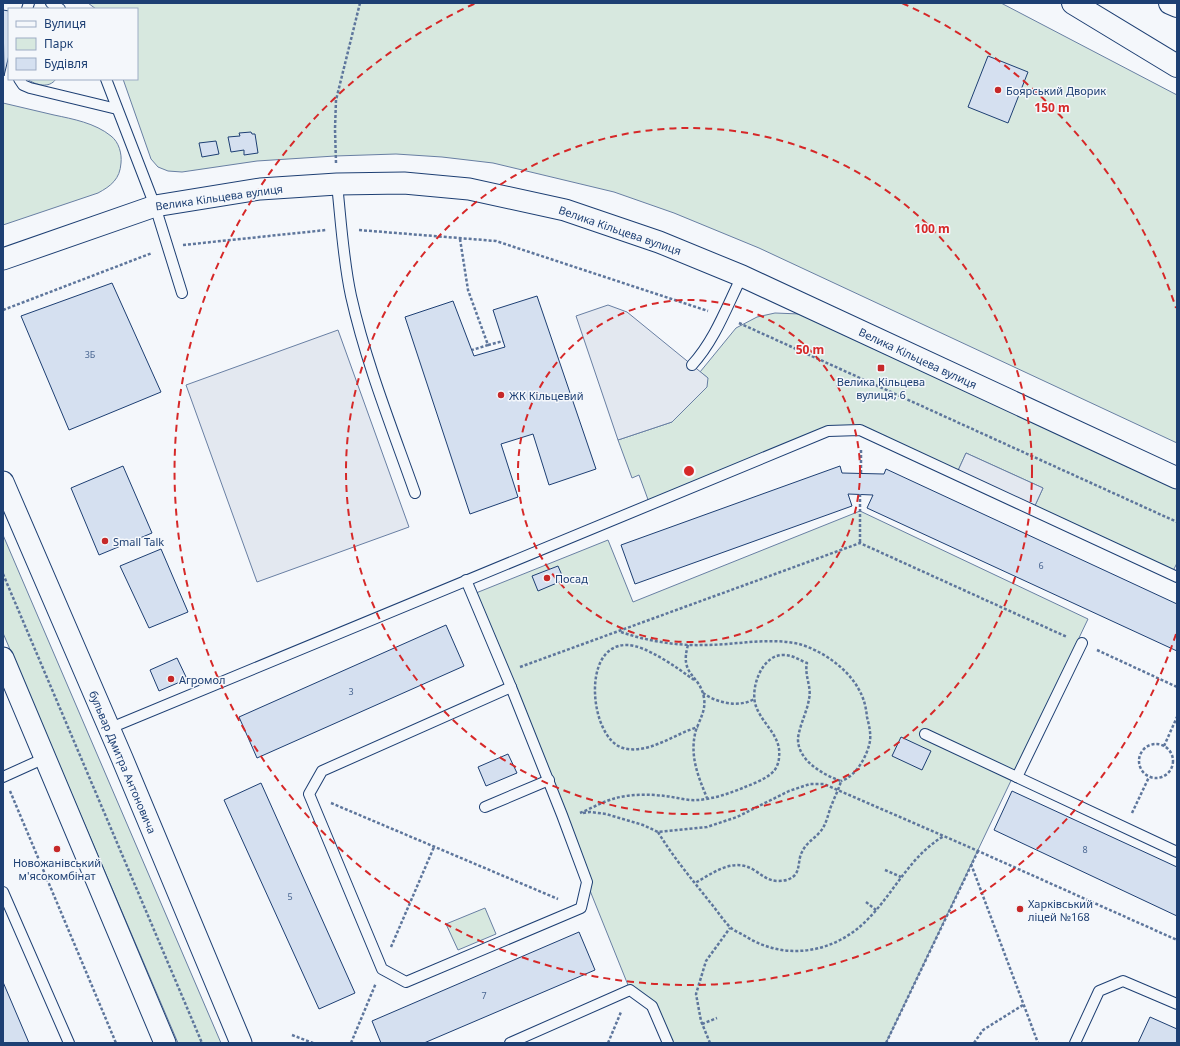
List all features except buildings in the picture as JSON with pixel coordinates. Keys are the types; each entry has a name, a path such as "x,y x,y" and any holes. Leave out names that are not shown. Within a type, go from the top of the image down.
{"highway":[{"path":"1073,3 1177,66"},
{"path":"1170,3 1177,6"}],"street":[{"name":"Велика Кільцева вулиця","path":"3,259 155,206 260,189 338,184 404,183 469,189 565,210 659,242 742,276 1177,478"},
{"name":"бульвар Дмитра Антоновича","path":"3,482 128,773 241,1043"},
{"path":"3,658 165,1043"}],"lane":[{"path":"20,80 23,85 30,88 117,109"},
{"path":"106,80 155,206 182,293"},
{"path":"338,184 342,236 351,295 368,358 415,493"},
{"path":"692,365 700,357 714,333 742,276"},
{"path":"108,729 828,431 860,430 1177,577"},
{"path":"466,580 511,687 587,882 581,908 406,982 382,969 309,794 322,770 511,687"},
{"path":"1017,777 1082,643"},
{"path":"925,734 1177,852"},
{"path":"4,777 45,758"},
{"path":"485,807 548,780"},
{"path":"3,892 70,1043"},
{"path":"1075,1043 1099,991 1123,981 1177,1004"},
{"path":"510,1043 630,990 652,1006 668,1043"}],"path":[{"path":"338,184 335,136 336,100 360,3"},
{"path":"359,230 496,241 710,312"},
{"path":"460,238 468,290 488,345"},
{"path":"732,320 1177,522"},
{"path":"472,350 503,341"},
{"path":"854,448 861,448 868,451"},
{"path":"861,448 861,473"},
{"path":"860,494 860,543"},
{"path":"505,673 860,543 1177,687"},
{"path":"3,574 202,1043"},
{"path":"580,813 617,798 635,796 664,796 688,800 707,798 736,791 761,781 775,770 780,754 776,737 760,716 754,699 757,680 764,664 774,657 783,655 792,656 807,663 806,669 810,686 810,698 799,732 798,740 803,755 814,767 822,773 841,781 848,779 855,772 864,758 870,741 870,730 865,702 859,689 851,677 819,652 800,644 784,642 759,641 688,645 646,639 620,632"},
{"path":"694,680 668,662 639,647 623,645 608,652 598,666 595,701 603,727 610,740 615,745 623,748 634,749 653,746 677,734 698,727"},
{"path":"688,645 685,662 686,668 702,693 704,708 693,747 694,761 707,798"},
{"path":"702,693 718,701 728,703 744,703 754,699"},
{"path":"1164,746 1177,717"},
{"path":"1158,744 1164,746 1168,749 1173,760 1171,770 1162,778 1156,779 1148,777 1141,771 1139,766 1138,760 1140,754 1147,746 1158,744"},
{"path":"4,777 116,1043"},
{"path":"1125,828 1148,777"},
{"path":"695,883 717,870 738,864 745,865 771,880 785,880 791,878 798,870 799,859 804,848 820,832 826,822 841,781"},
{"path":"562,816 590,812 606,814 643,825 658,832 707,827 737,817 789,791 810,784 824,784 1177,940"},
{"path":"309,794 581,908"},
{"path":"658,832 673,856 730,928 755,943 778,949 800,952 823,948 842,940 869,919 901,877 921,854 934,841 944,836"},
{"path":"351,1043 434,847"},
{"path":"886,1043 978,851"},
{"path":"971,864 1038,1043"},
{"path":"885,870 901,877"},
{"path":"866,902 876,910"},
{"path":"710,1043 702,1024 696,994 706,961 730,928"},
{"path":"608,1043 630,990"},
{"path":"974,1043 984,1030 1023,1005"},
{"path":"702,1024 716,1018"},
{"path":"292,1035 313,1043"}],"green space":[{"path":"88,3 1001,3 1177,95 1177,443 759,248 674,213 614,192 493,163 442,157 396,154 257,161 182,172 168,171 158,167 151,159 123,80 138,80 138,8 95,8"},
{"path":"29,80 55,80 46,85 34,83"},
{"path":"3,103 76,120 105,132 116,141 120,152 120,169 117,178 111,185 98,193 3,225"},
{"path":"775,313 825,315 1177,478 1177,563 1171,575 1033,510 1043,488 966,453 956,475 860,430 829,431 650,505 639,475 632,478 618,440 672,422 708,378 700,372 736,328 757,317"},
{"path":"860,511 1088,619 886,1043 668,1043 652,1006 630,990 471,595 608,540 633,602"},
{"path":"3,535 221,1043 178,1043 3,633"},
{"path":"485,908 496,934 458,950 446,924"}],"shaded area":[{"path":"608,305 627,312 708,378 707,387 672,422 618,440 576,316"},
{"path":"338,330 409,527 257,582 186,385"},
{"path":"966,453 1043,488 1033,510 956,475"}],"place":[{"name":"Боярський Дворик","path":"998,90"},
{"name":"Велика Кільцева вулиця, 6","path":"881,368"},
{"name":"ЖК Кільцевий","path":"501,395"},
{"name":"Small Talk","path":"105,541"},
{"name":"Посад","path":"547,578"},
{"name":"Агромол","path":"171,679"},
{"name":"Новожанівський м'ясокомбінат","path":"57,849"},
{"name":"Харківський ліцей №168","path":"1020,909"}]}
